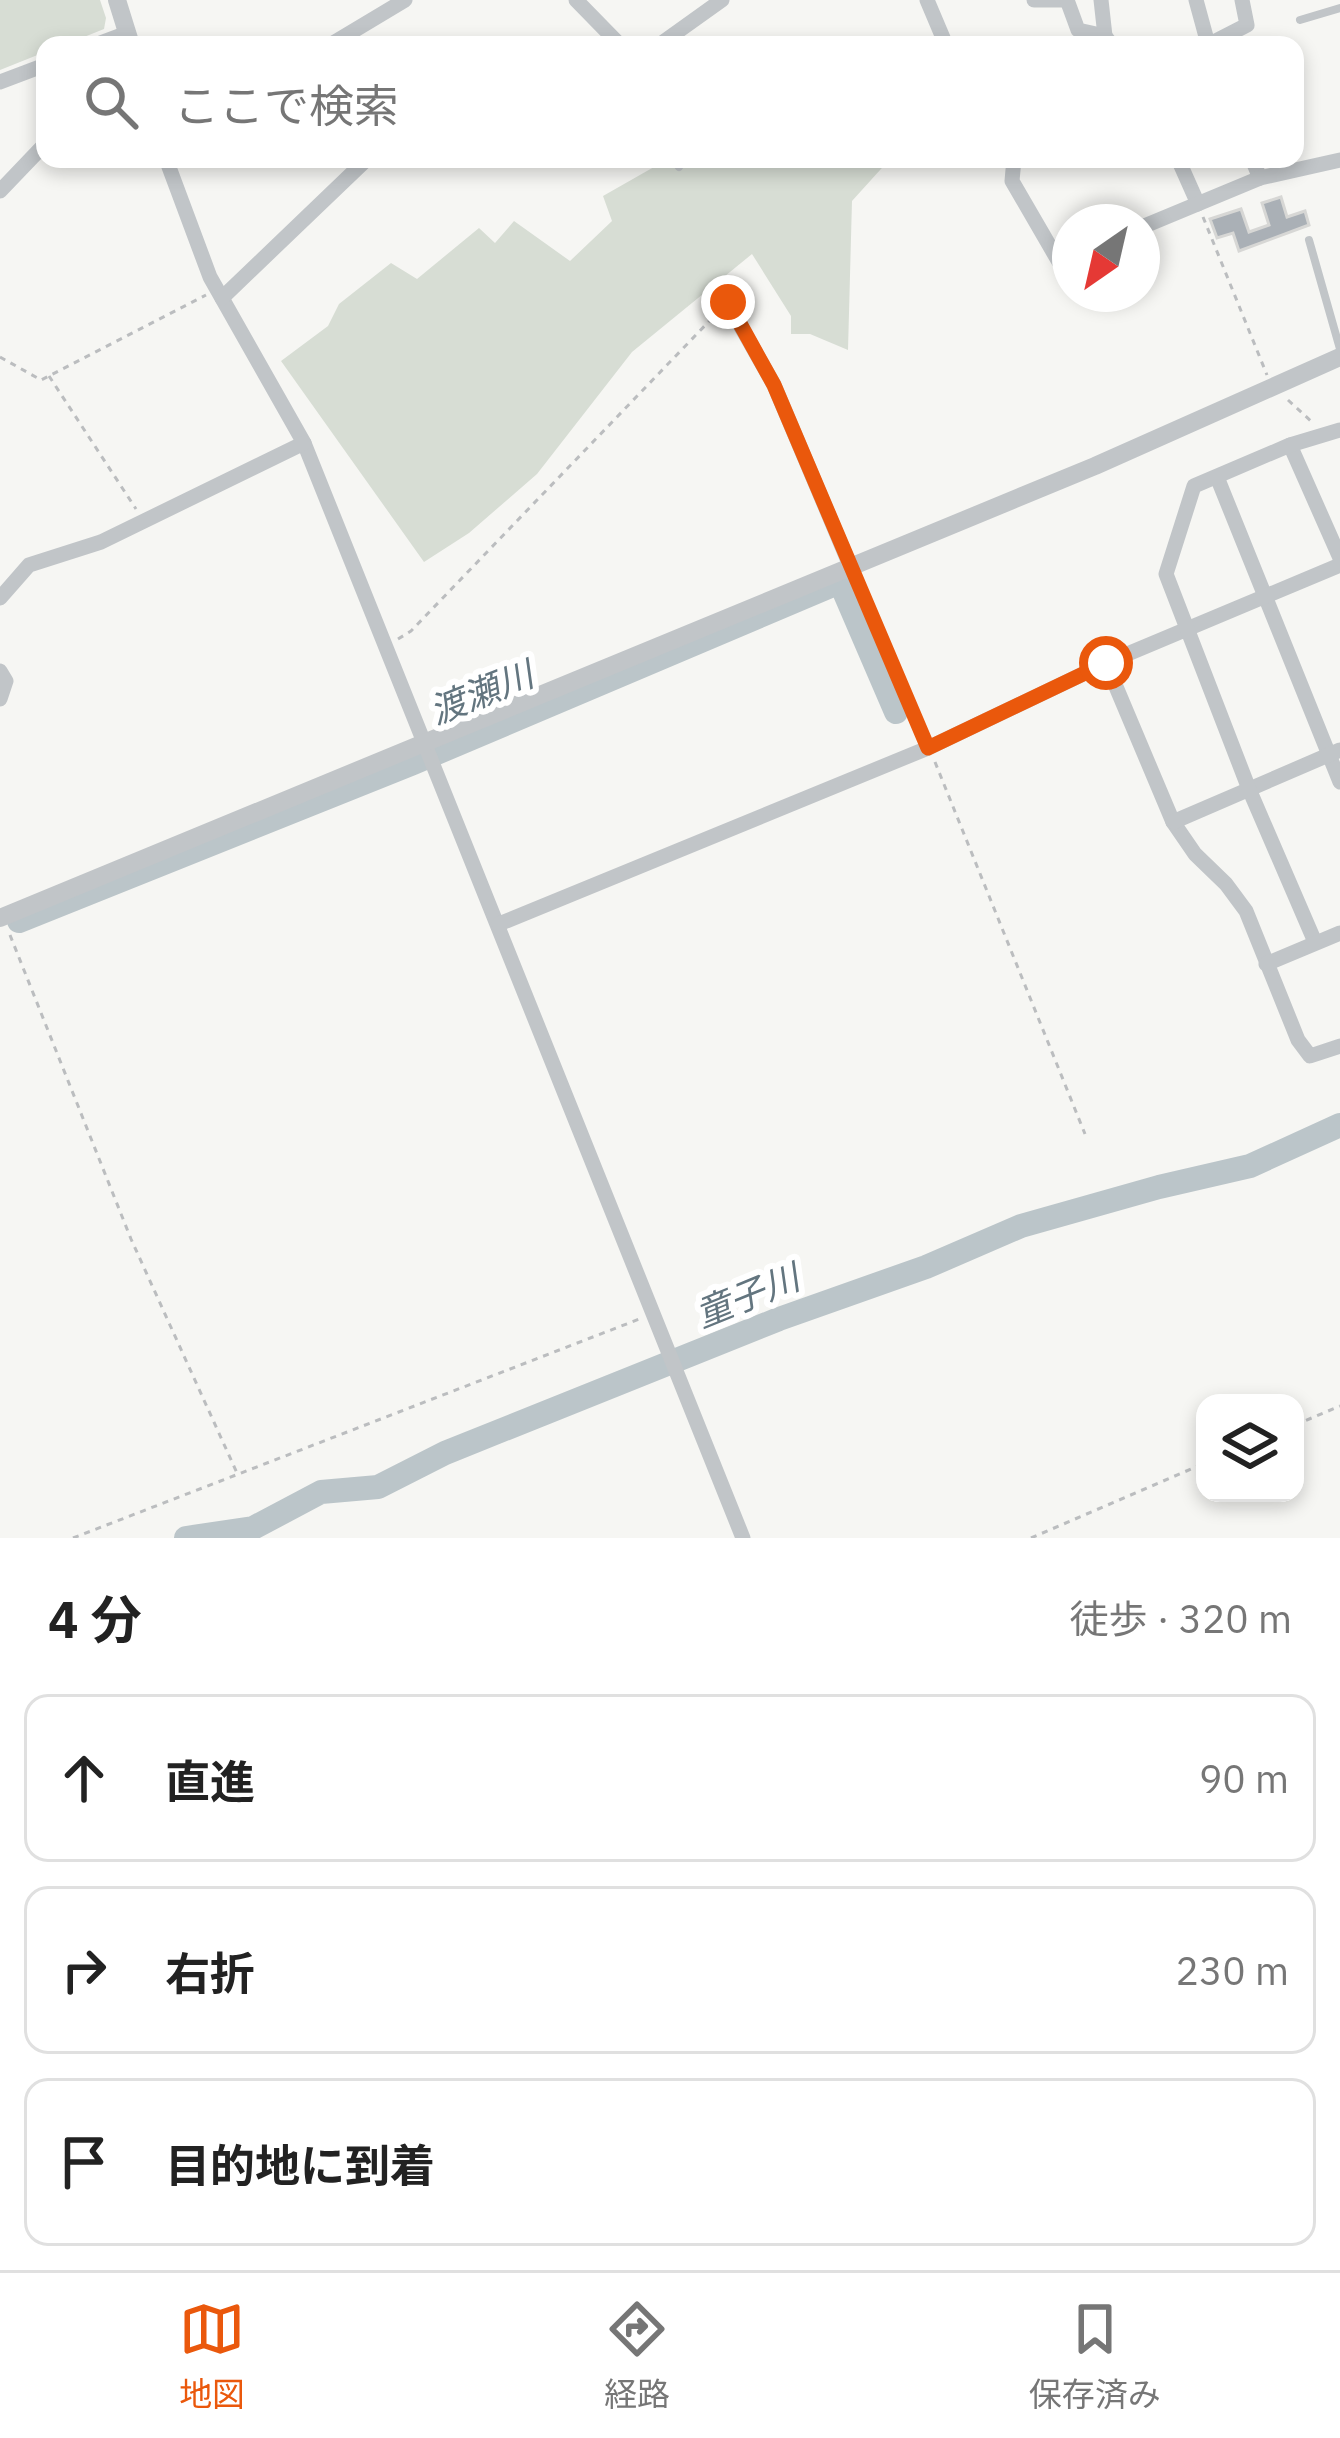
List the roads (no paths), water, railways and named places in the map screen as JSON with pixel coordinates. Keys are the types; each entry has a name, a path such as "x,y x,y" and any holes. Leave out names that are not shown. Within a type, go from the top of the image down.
{"street":[{"path":"117,0 128,36"},
{"path":"345,36 405,0"},
{"path":"576,0 611,36"},
{"path":"672,36 722,0"},
{"path":"927,0 942,36"},
{"path":"1034,0 1066,0 1078,30 1097,36"},
{"path":"1102,0 1108,36"},
{"path":"1196,0 1206,36"},
{"path":"1224,36 1247,25 1241,0"},
{"path":"0,82 36,68"},
{"path":"0,190 36,153"},
{"path":"1160,220 1260,178 1340,160"},
{"path":"169,168 219,294 304,443 743,1538"},
{"path":"219,294 357,168"},
{"path":"1014,168 1012,181 1052,250"},
{"path":"1182,168 1198,204"},
{"path":"1256,168 1260,178"},
{"path":"728,302 774,385 850,568"},
{"path":"1,915 1095,466 1340,353"},
{"path":"1315,942 1185,631 1166,574 1194,486 1333,432"},
{"path":"0,598 29,565 101,542 304,443"},
{"path":"500,924 928,748 1106,663 1340,562 1290,445"},
{"path":"1216,476 1334,752 1340,782"},
{"path":"1106,663 1172,821 1246,911 1298,1040 1310,1056 1340,1046"},
{"path":"0,671 6,681 0,699"},
{"path":"1172,821 1334,752"},
{"path":"1266,964 1340,933"}],"lane":[{"path":"1300,20 1340,8"},
{"path":"1309,240 1340,353"}],"waterway":[{"name":"渡瀬川","path":"19,921 413,763 840,582 896,712"},
{"name":"童子川","path":"186,1538 253,1528 321,1492 378,1487 445,1453 1021,1226 1250,1166 1340,1125"}]}
